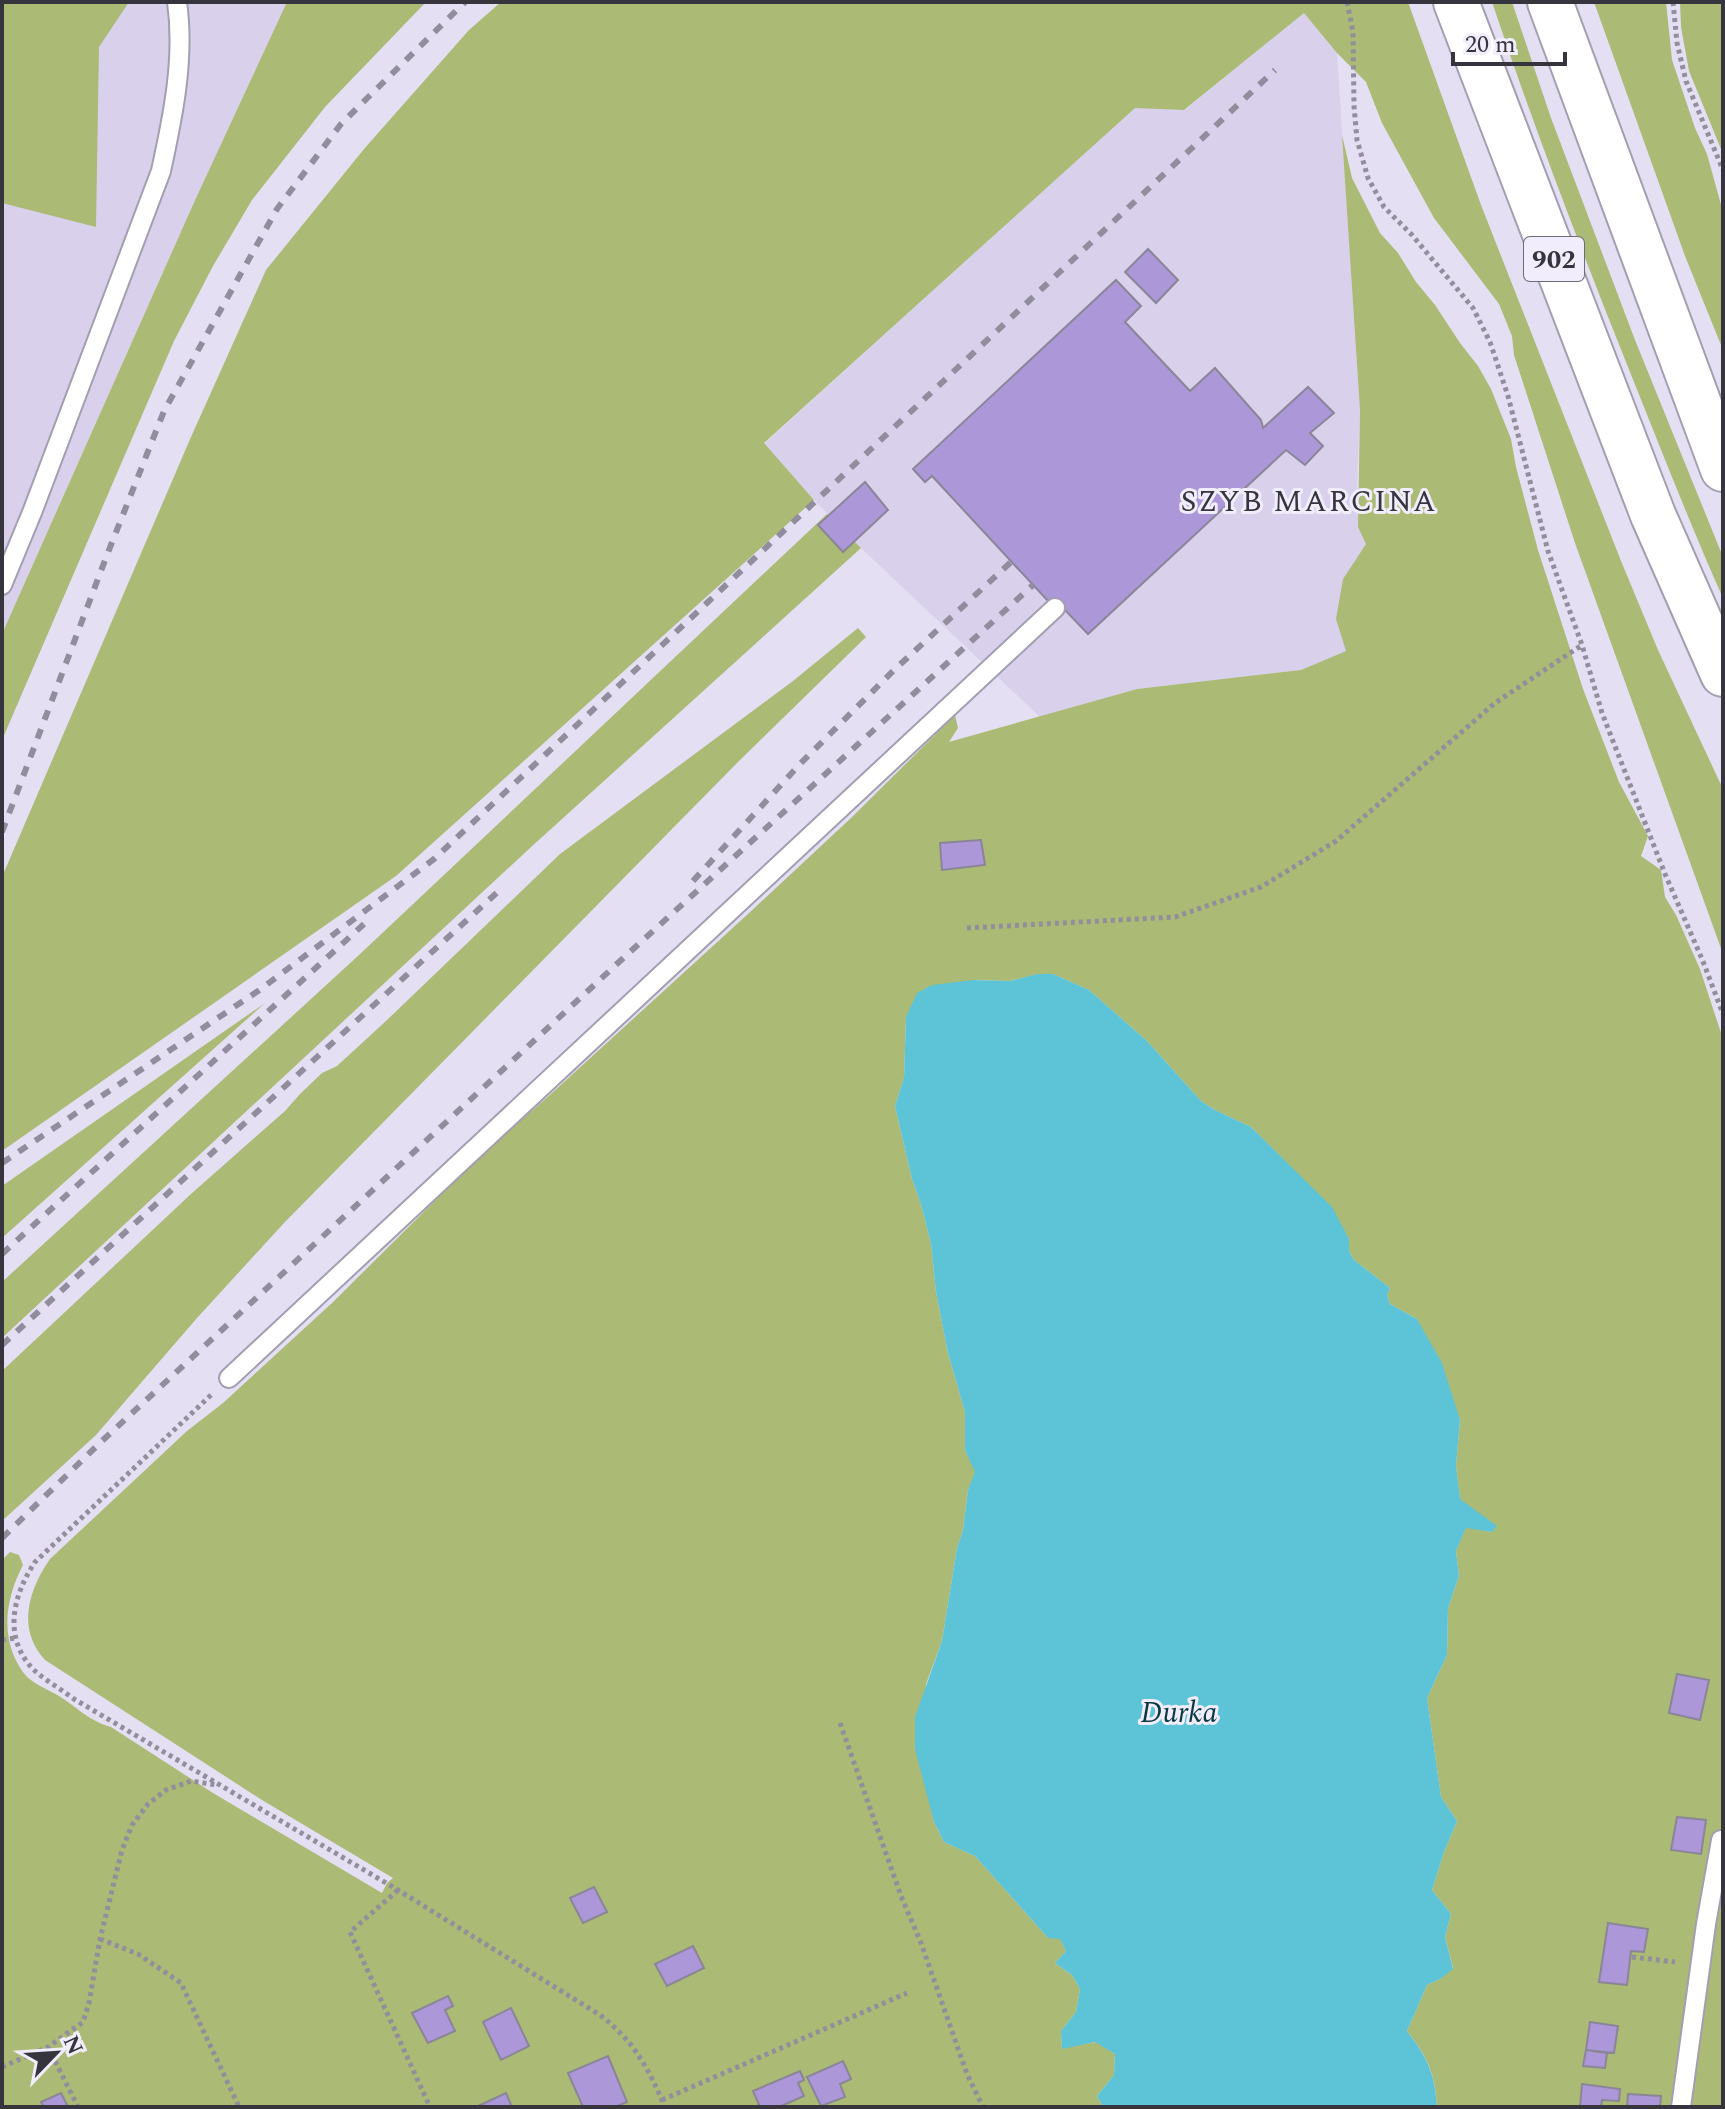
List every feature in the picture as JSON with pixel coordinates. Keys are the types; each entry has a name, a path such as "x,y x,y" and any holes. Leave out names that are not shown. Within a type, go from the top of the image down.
{"main road":[{"name":"902","path":"1456,2 1653,515 1723,674"},
{"path":"1550,2 1723,469"}],"lane":[{"path":"2,585 161,171 174,113 180,26 177,2"},
{"path":"229,1378 1055,608"},
{"path":"1681,2107 1721,1840"}],"path":[{"path":"1347,2 1353,32 1357,140 1368,178 1384,207 1412,235 1473,308 1490,342 1508,396 1548,551 1582,645 1602,713 1723,1014"},
{"path":"1673,2 1677,43 1686,81 1723,170"},
{"path":"967,928 1175,917 1261,887 1336,841 1495,703 1582,645"},
{"path":"229,1378 35,1562 28,1573 12,1623 23,1656 34,1670 74,1699 568,1994 618,2030 636,2050 665,2107"},
{"path":"2,1640 15,1638"},
{"path":"840,1723 967,2074 983,2107"},
{"path":"2,2067 48,2047 83,2022 122,1850 132,1825 148,1804 166,1790 191,1781 221,1786"},
{"path":"398,1890 350,1932 430,2107"},
{"path":"100,1939 138,1954 181,1983 239,2107"},
{"path":"1632,1957 1700,1966"},
{"path":"662,2100 907,1993"},
{"path":"48,2047 78,2107"}],"shaded area":[{"path":"2,2 287,2 2,634"},
{"path":"1304,12 1337,53 1360,410 1357,485 1366,544 1343,579 1347,651 1301,670 1137,689 1040,717 861,548 764,444 1135,107 1185,110"}],"green space":[{"path":"2,2 129,2 99,47 96,227 2,203"},
{"path":"287,2 426,2 325,107 252,200 213,266 174,341 2,740 2,634"},
{"path":"501,2 1408,2 1481,205 1621,561 1658,650 1723,789 1723,954 1575,543 1514,355 1512,336 1499,304 1434,218 1382,123 1366,82 1304,13 1184,110 1135,108 764,443 814,500 396,876 2,1151 2,877 191,437 266,270 364,149 469,30"},
{"path":"1492,2 1512,2 1551,118 1635,340 1723,557 1723,598 1592,277"},
{"path":"1594,2 1666,2 1672,60 1707,154 1723,212 1723,350 1685,256"},
{"path":"1680,2 1723,2 1723,154 1689,71"},
{"path":"1342,135 1352,178 1380,233 1435,305 1491,389 1511,439 1538,550 1583,689 1619,782 1648,836 1641,856 1661,870 1665,897 1700,969 1723,1039 1723,2107 1437,2107 1429,2066 1407,2031 1427,1985 1453,1968 1445,1937 1451,1914 1432,1890 1457,1821 1441,1797 1427,1698 1447,1655 1448,1608 1459,1576 1456,1551 1466,1527 1492,1532 1460,1500 1456,1466 1460,1420 1417,1319 1390,1304 1387,1295 1390,1288 1354,1260 1349,1251 1349,1239 1295,1171 1251,1127 1201,1101 1147,1041 1089,990 1053,974 1038,974 1010,981 973,980 906,1017 904,1078 895,1106 931,1244 936,1292 948,1353 965,1412 965,1450 976,1472 968,1490 942,1641 926,1684 926,1787 934,1822 944,1842 975,1856 1048,1938 1060,1938 1066,1951 1055,1963 1072,1975 1080,1989 1076,2012 1061,2031 1062,2048 1096,2042 1115,2054 1114,2075 1097,2096 1103,2107 2,2107 2,1560 10,1552 19,1555 23,1565 11,1594 7,1623 12,1651 27,1677 213,1793 382,1893 393,1878 262,1800 45,1660 36,1648 28,1622 36,1583 50,1559 187,1431 223,1403 332,1303 476,1160 749,913 955,715 958,728 949,742 1137,689 1301,670 1346,651 1336,619 1343,579 1366,544 1358,527 1360,410"},
{"path":"827,514 861,548 530,848 2,1338 2,1282 359,955"},
{"path":"858,628 866,637 738,762 284,1223 96,1435 2,1521 2,1371 191,1194 285,1111 322,1073 337,1066 386,1021 560,854 793,681"},
{"path":"265,1003 2,1238 2,1186"}],"water":[{"name":"Durka","path":"1037,974 1053,974 1089,990 1147,1041 1201,1101 1251,1127 1332,1207 1349,1239 1349,1251 1354,1260 1390,1288 1387,1295 1390,1304 1417,1319 1442,1363 1460,1420 1456,1466 1460,1499 1497,1526 1492,1532 1466,1528 1456,1551 1459,1576 1448,1608 1447,1655 1427,1698 1441,1797 1457,1821 1432,1890 1451,1914 1445,1937 1453,1969 1427,1985 1407,2031 1429,2066 1437,2107 1103,2107 1097,2096 1114,2075 1115,2054 1095,2042 1062,2049 1061,2031 1076,2012 1080,1989 1072,1975 1055,1963 1066,1951 1060,1939 1048,1938 975,1856 944,1842 934,1822 915,1749 915,1717 942,1641 968,1490 975,1472 965,1450 965,1412 948,1353 936,1292 931,1244 895,1106 904,1078 906,1017 917,993 932,985 973,980 1010,981"}],"building":[{"path":"1148,249 1178,280 1156,303 1125,272"},
{"path":"1116,280 1141,306 1125,322 1190,391 1215,368 1261,420 1263,428 1308,387 1334,413 1310,433 1323,446 1305,465 1286,450 1088,634 1065,610 1060,614 932,476 925,482 913,469"},
{"path":"865,482 888,510 843,552 818,525"},
{"path":"981,840 985,865 942,870 940,843"},
{"path":"1677,1674 1709,1680 1700,1720 1669,1713"},
{"path":"1677,1817 1706,1820 1701,1854 1671,1850"},
{"path":"594,1887 607,1912 583,1923 570,1898"},
{"path":"1608,1923 1648,1929 1644,1952 1631,1951 1627,1985 1599,1982"},
{"path":"693,1946 704,1968 667,1986 655,1964"},
{"path":"448,1996 453,2006 445,2010 455,2031 428,2043 412,2013"},
{"path":"511,2008 529,2046 501,2060 483,2022"},
{"path":"1590,2022 1618,2026 1614,2053 1586,2050"},
{"path":"1586,2050 1607,2053 1605,2068 1583,2066"},
{"path":"608,2056 627,2102 615,2107 583,2107 568,2073"},
{"path":"843,2061 851,2079 840,2084 845,2097 821,2106 807,2077"},
{"path":"800,2071 804,2080 798,2083 804,2096 779,2107 760,2107 753,2091"},
{"path":"1582,2084 1620,2089 1619,2101 1602,2100 1601,2107 1580,2107"},
{"path":"61,2093 68,2107 44,2107 41,2102"},
{"path":"506,2093 512,2107 476,2107"},
{"path":"1628,2094 1661,2096 1660,2107 1627,2107"}],"railway":[{"path":"2,832 164,411 277,209 341,124 465,2"},
{"path":"2,1163 258,991 434,859 1275,70"},
{"path":"693,881 800,764 893,671 1011,562"},
{"path":"2,1538 103,1440 619,962 1033,585"},
{"path":"2,1345 503,887"},
{"path":"2,1254 364,924"}],"district":[{"name":"SZYB MARCINA","path":"1309,501"}]}
